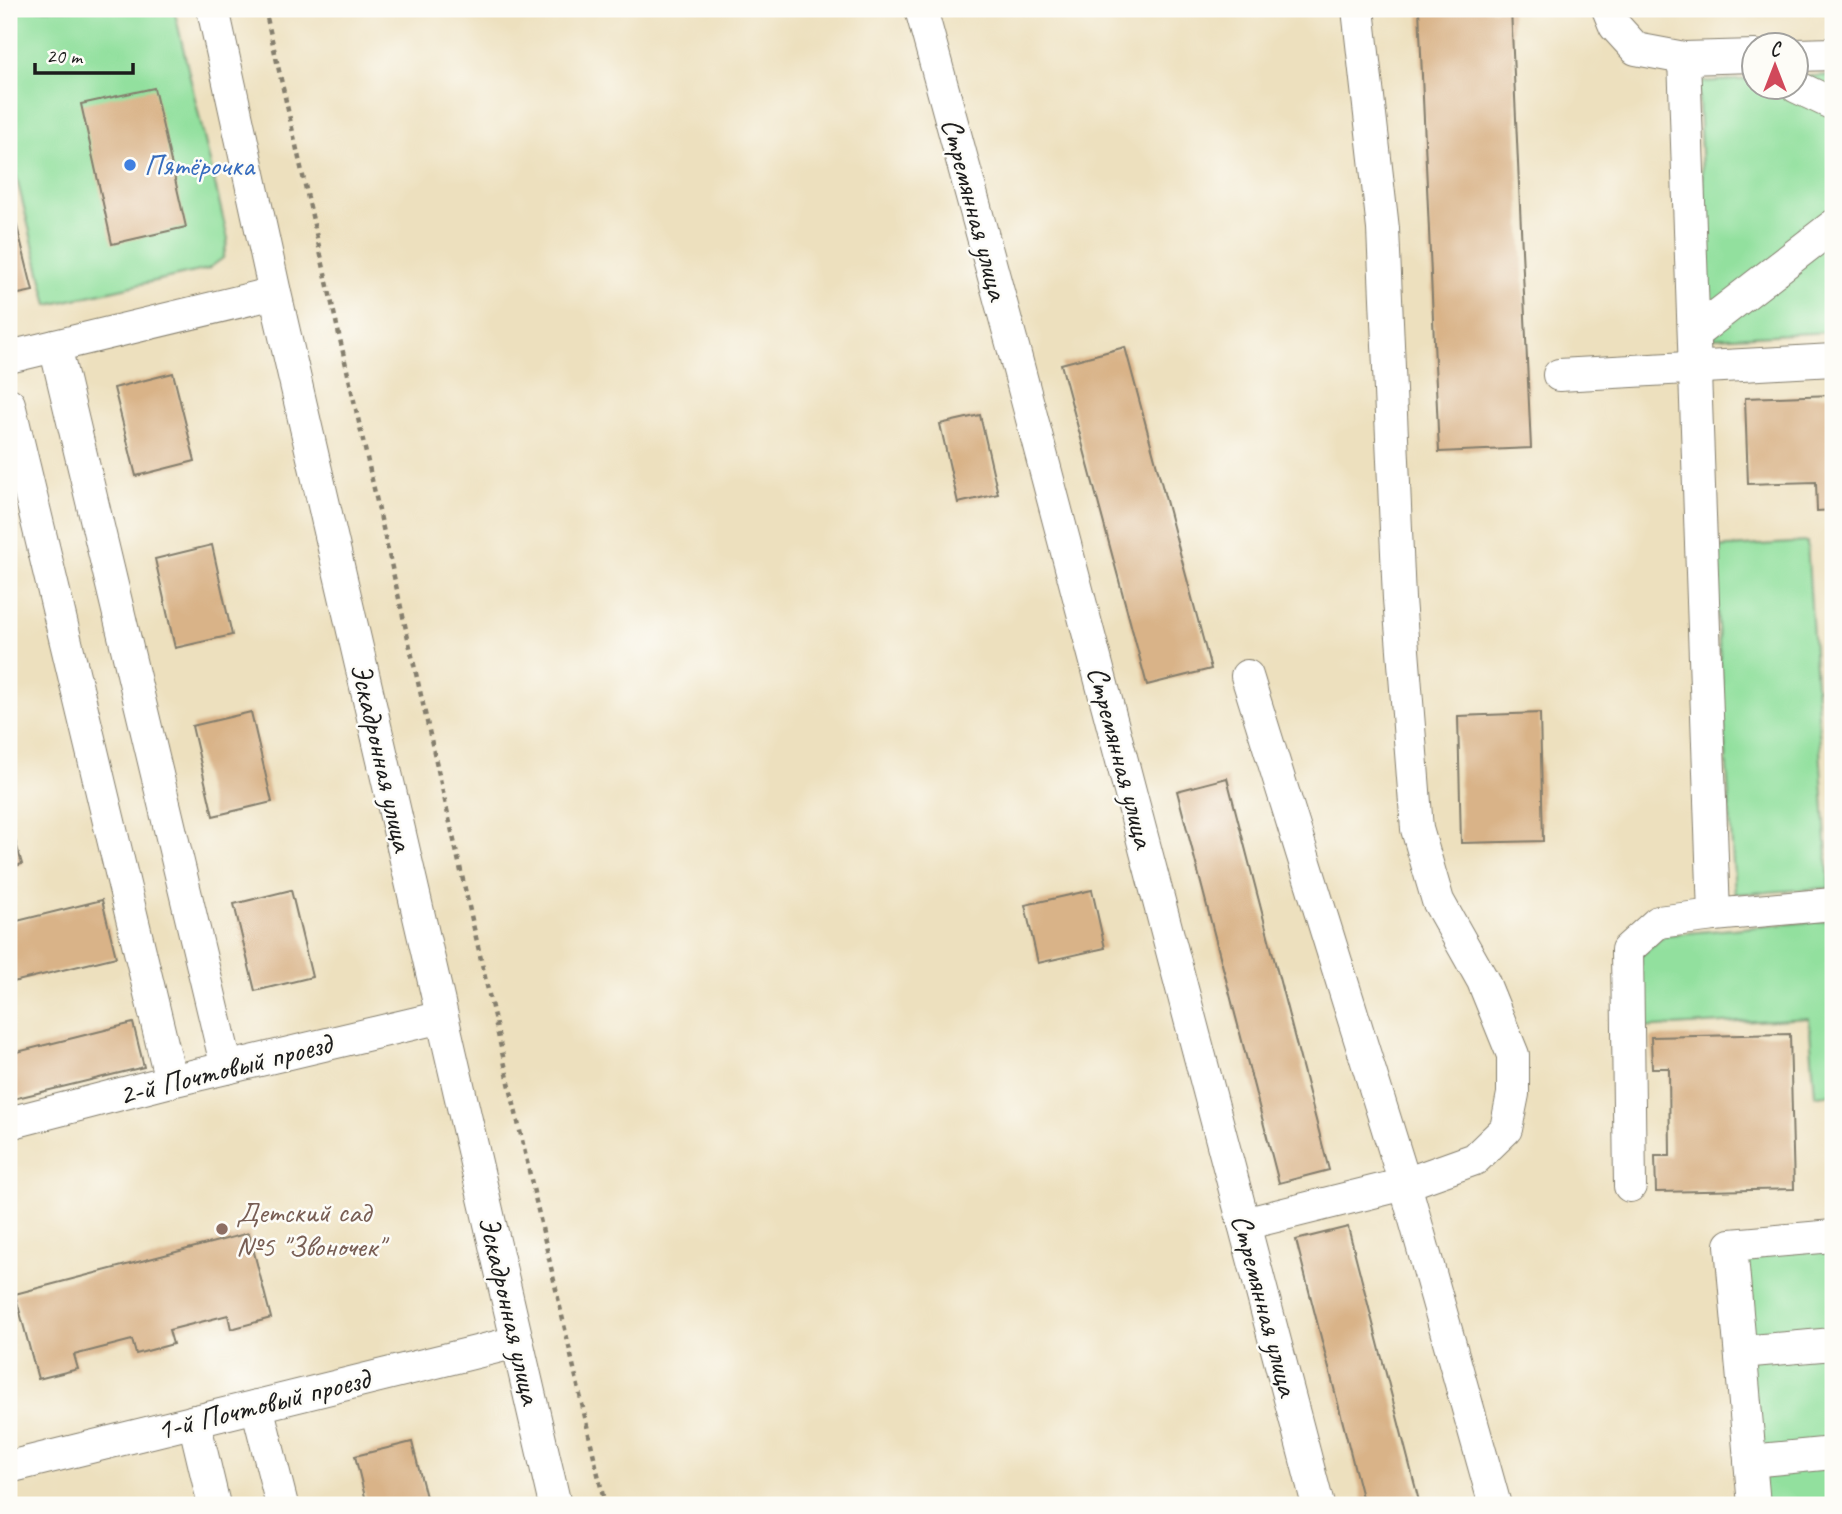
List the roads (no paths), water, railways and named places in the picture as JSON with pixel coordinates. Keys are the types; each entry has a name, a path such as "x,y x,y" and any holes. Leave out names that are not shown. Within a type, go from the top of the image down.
{"street":[{"name":"Эскадронная улица","path":"213,9 275,293 555,1505"},
{"name":"Стремянная улица","path":"921,9 1013,347 1318,1505"},
{"path":"1244,1224 1405,1184 1475,1159 1506,1129 1513,1094 1513,1055 1483,981 1438,901 1418,829 1399,599 1382,229 1358,9"},
{"path":"1608,9 1615,26 1636,48 1684,58 1741,60"},
{"path":"1811,55 1833,54"},
{"path":"1684,58 1714,915"},
{"path":"1811,94 1833,104"},
{"path":"1695,333 1833,226"},
{"path":"9,357 275,293"},
{"path":"55,346 227,1068"},
{"path":"1559,374 1833,360"},
{"path":"9,404 171,1081"},
{"path":"1247,676 1405,1184 1495,1505"},
{"path":"1630,1186 1627,950 1658,922 1833,904"},
{"name":"2-й Почтовый проезд","path":"9,1123 171,1081 442,1017"},
{"path":"1754,1505 1731,1245 1833,1236"},
{"name":"1-й Почтовый проезд","path":"9,1467 517,1342"},
{"path":"1741,1352 1833,1344"},
{"path":"257,1406 282,1505"},
{"path":"194,1421 214,1505"},
{"path":"1751,1461 1833,1453"}],"place":[{"name":"Пятёрочка","path":"130,165"},
{"name":"Детский сад №5 \"Звоночек\"","path":"222,1229"}]}
